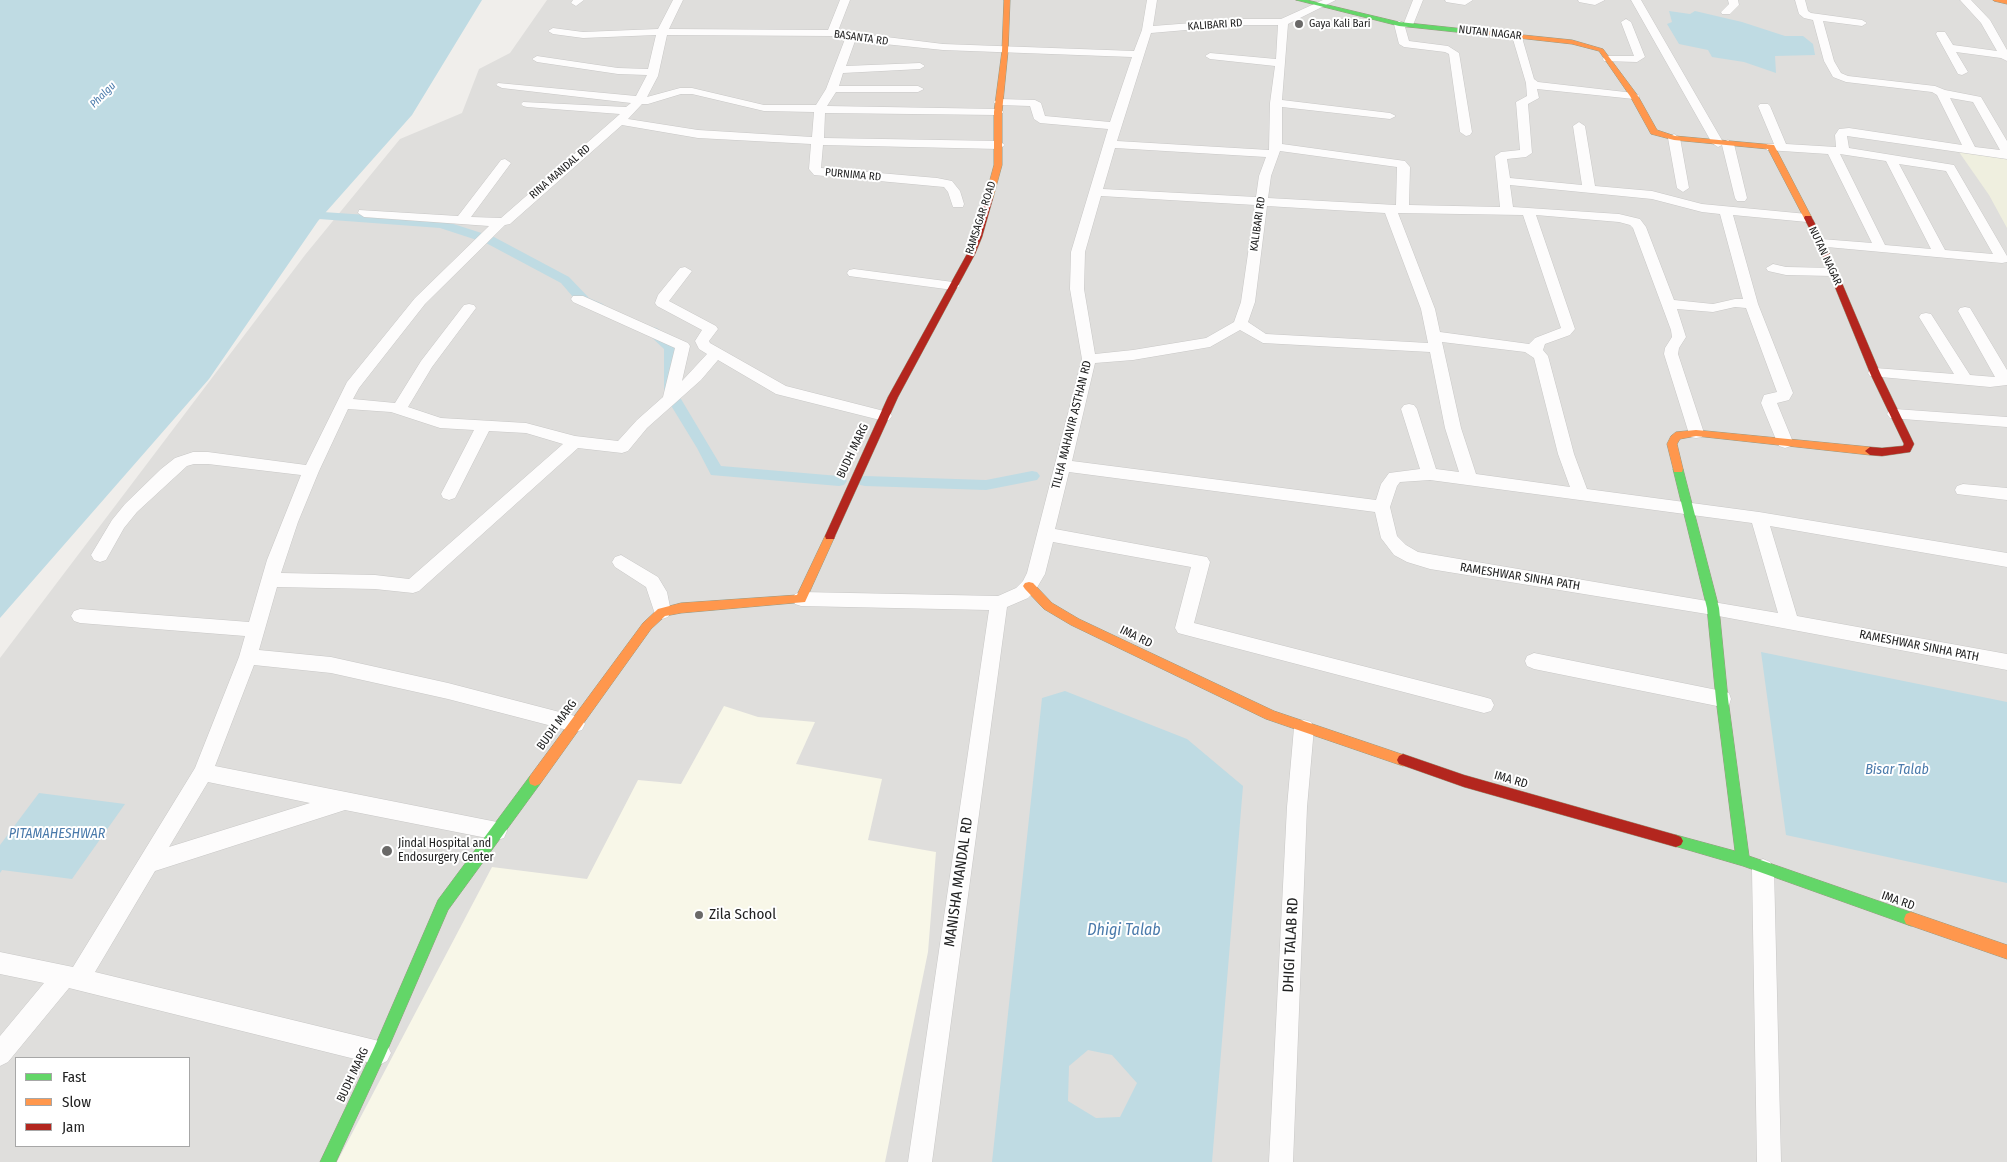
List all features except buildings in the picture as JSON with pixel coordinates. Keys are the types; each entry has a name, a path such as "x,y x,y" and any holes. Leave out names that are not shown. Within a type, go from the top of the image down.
{"street":[{"name":"RINA MANDAL RD","path":"0,1054 71,978 149,862 204,772 248,657 290,522 311,471 352,386 420,301 500,223 505,222 518,211 536,192 631,111 640,99 653,72 662,32 678,0"},
{"path":"832,33 845,0"},
{"name":"RAMSAGAR ROAD","path":"884,416 971,254 978,237 998,165 998,107 1005,51 1007,0"},
{"name":"TILHA MAHAVIR ASTHAN RD","path":"1030,586 1036,574 1089,358 1080,307 1076,266 1080,243 1115,126 1147,30 1152,0"},
{"name":"NUTAN NAGAR","path":"1299,0 1326,2 1404,25 1585,44 1601,50 1634,96 1654,132 1674,138 1776,148 1807,218 1821,243 1875,373 1907,436 1909,444 1906,449 1882,452 1696,432 1676,436 1672,444 1713,608 1722,699 1753,864"},
{"path":"1418,0 1404,25 1404,44 1448,50 1454,53 1466,132"},
{"path":"1450,0 1465,2 1468,0"},
{"path":"1583,0 1595,2 1600,0"},
{"path":"1636,0 1695,100 1723,143 1741,198"},
{"path":"1726,12 1734,5 1733,0"},
{"path":"1800,0 1805,14 1862,23"},
{"path":"1964,0 1986,22 2004,50"},
{"path":"1996,0 2007,2"},
{"path":"1283,22 1326,2"},
{"path":"1817,17 1829,61 1837,75 1846,79 1935,89 1942,93 1972,97 1980,101 2007,153"},
{"name":"KALIBARI RD","path":"1147,30 1244,22 1283,22 1281,63 1276,103 1275,150 1265,176 1248,302 1240,324"},
{"path":"1608,59 1637,60 1640,57 1626,22"},
{"name":"BASANTA RD","path":"553,31 583,35 662,32 744,34 832,33 914,45 1005,51 1139,54"},
{"path":"1941,34 1962,72"},
{"path":"1507,211 1501,156 1526,153 1522,102 1533,98 1531,83 1517,36"},
{"name":"PURNIMA RD","path":"851,37 832,89 820,108 815,169 818,172 948,184 954,191 958,204"},
{"path":"1949,48 2004,50"},
{"path":"1210,56 1281,63"},
{"path":"537,59 618,71 653,72"},
{"path":"838,70 920,66"},
{"path":"1531,83 1541,86 1634,96"},
{"path":"502,85 651,100 680,91 692,91 717,95 758,107 998,107 1035,103 1040,119 1115,126"},
{"path":"832,89 918,88"},
{"path":"1942,93 1970,150"},
{"path":"1276,103 1390,116"},
{"path":"528,104 631,111"},
{"path":"1764,106 1776,148 1838,151 1958,168 1961,165 1955,147"},
{"path":"620,121 680,132 818,141 998,145"},
{"path":"1579,126 1589,189"},
{"path":"1880,247 1838,151 1843,132 1970,150 2007,153"},
{"path":"1674,138 1684,188"},
{"path":"1110,144 1275,150 1404,165 1396,209 1428,309 1453,428 1470,480"},
{"path":"1890,158 1939,252"},
{"path":"462,220 505,163"},
{"path":"1950,168 2005,259"},
{"path":"1503,181 1652,195 1686,205 1807,218"},
{"path":"1095,192 1396,209 1528,211 1619,218 1635,222 1639,227 1678,330 1678,338 1671,354 1696,432"},
{"path":"1726,210 1752,304 1785,393 1784,396 1769,399 1785,442"},
{"path":"1528,211 1568,329 1540,341 1536,345 1536,351"},
{"path":"364,213 500,223"},
{"path":"1821,243 2005,259"},
{"path":"1773,268 1786,271 1833,272"},
{"path":"685,271 663,298 662,304 711,329 701,343 781,390 884,416"},
{"path":"854,273 953,286"},
{"path":"578,299 683,346 670,400"},
{"path":"1668,304 1713,308 1734,303 1752,304"},
{"path":"399,409 426,364 469,308"},
{"path":"1875,373 1990,382 2004,381 2001,372 1965,311"},
{"path":"1926,317 1965,380"},
{"path":"1089,358 1134,355 1210,342 1240,324 1263,338 1436,342 1527,348 1536,351 1541,356 1544,364 1562,438 1581,494"},
{"path":"344,404 399,409 440,423 526,428 575,442 622,447 627,444 642,424 696,377 716,353"},
{"path":"1409,409 1430,474"},
{"path":"1895,414 2007,422"},
{"name":"BUDH MARG","path":"801,599 884,416"},
{"path":"449,494 484,426"},
{"path":"271,580 375,582 413,586 575,442"},
{"path":"100,555 118,524 130,508 181,462 193,458 208,458 311,471"},
{"path":"1062,464 1382,507 1389,484 1396,478 1430,474 1758,518 2007,560"},
{"path":"1963,490 2007,494"},
{"name":"RAMESHWAR SINHA PATH","path":"1382,507 1389,538 1400,550 1413,558 1789,621 2007,662"},
{"path":"1758,518 1789,621"},
{"path":"1046,534 1201,562 1184,628 1484,705"},
{"path":"621,562 652,582 658,592 662,612 680,608 801,599 999,603 1022,593 1030,586"},
{"name":"IMA RD","path":"1030,586 1048,606 1076,622 1270,716 1464,781 1753,864 2007,952"},
{"name":"MANISHA MANDAL RD","path":"920,1162 999,603"},
{"name":"BUDH MARG","path":"328,1162 379,1053 443,905 647,626 662,612"},
{"path":"80,616 256,630"},
{"path":"248,657 331,665 448,691 575,724"},
{"path":"1534,661 1722,699"},
{"name":"DHIGI TALAB RD","path":"1281,1162 1296,807 1304,728"},
{"path":"204,772 497,831"},
{"path":"149,862 349,800"},
{"path":"1753,864 1769,1162"},
{"path":"1,964 71,978 379,1053"}],"shaded area":[{"path":"547,0 2007,0 2007,1162 0,1162 0,658 305,255 400,139 462,113 479,69 510,53"},
{"name":"Zila School","path":"724,706 758,717 815,722 796,764 882,779 868,840 936,852 928,952 885,1162 337,1162 492,867 587,879 638,780 681,784"}],"green space":[{"path":"1959,152 2007,159 2007,228 1989,195"}],"water":[{"name":"Phalgu","path":"0,0 482,0 412,115 318,221 209,379 0,618"},
{"path":"1669,11 1690,14 1695,11 1742,22 1785,36 1803,36 1813,44 1815,55 1775,56 1776,73 1744,62 1712,57 1708,50 1679,44 1667,24 1672,22"},
{"name":"Bisar Talab","path":"1761,652 2007,702 2007,883 1786,835"},
{"name":"Dhigi Talab","path":"1065,691 1187,739 1243,786 1212,1162 992,1162 1042,698","holes":["1088,1050 1112,1055 1137,1083 1120,1117 1096,1118 1068,1101 1069,1066"]},
{"name":"PITAMAHESHWAR","path":"39,793 125,804 72,879 2,870 0,873 0,845"}],"waterway":[{"path":"323,216 441,224 490,240 565,280 584,301 598,307"},
{"path":"652,331 671,348 671,394 704,447 716,471 839,481"},
{"path":"865,481 986,485 1032,476"}],"traffic: fast":[{"path":"1299,0 1399,24 1484,33"},
{"path":"1678,469 1713,608 1722,699 1743,860"},
{"path":"328,1162 379,1053 443,905 535,780"},
{"path":"1676,841 1743,860 1911,919"}],"traffic: slow":[{"path":"989,198 998,165 998,112 1005,51 1007,0"},
{"path":"1996,0 2007,2"},
{"path":"1484,33 1572,42 1601,50 1634,96 1654,132 1674,138 1771,147 1808,218"},
{"path":"1678,469 1672,444 1676,436 1696,433 1870,451"},
{"path":"535,780 647,626 662,612 681,608 801,599 830,536"},
{"path":"1029,586 1048,606 1075,622 1270,715 1403,760"},
{"path":"1911,919 2007,952"}],"traffic: jam":[{"path":"830,536 893,397 971,254 989,198"},
{"path":"1808,218 1821,243 1875,373 1909,444 1906,449 1882,452 1870,451"},
{"path":"1403,760 1464,781 1676,841"}],"place":[{"name":"Gaya Kali Bari","path":"1299,24"},
{"name":"Jindal Hospital and Endosurgery Center","path":"387,851"},
{"name":"Zila School","path":"699,915"}]}
